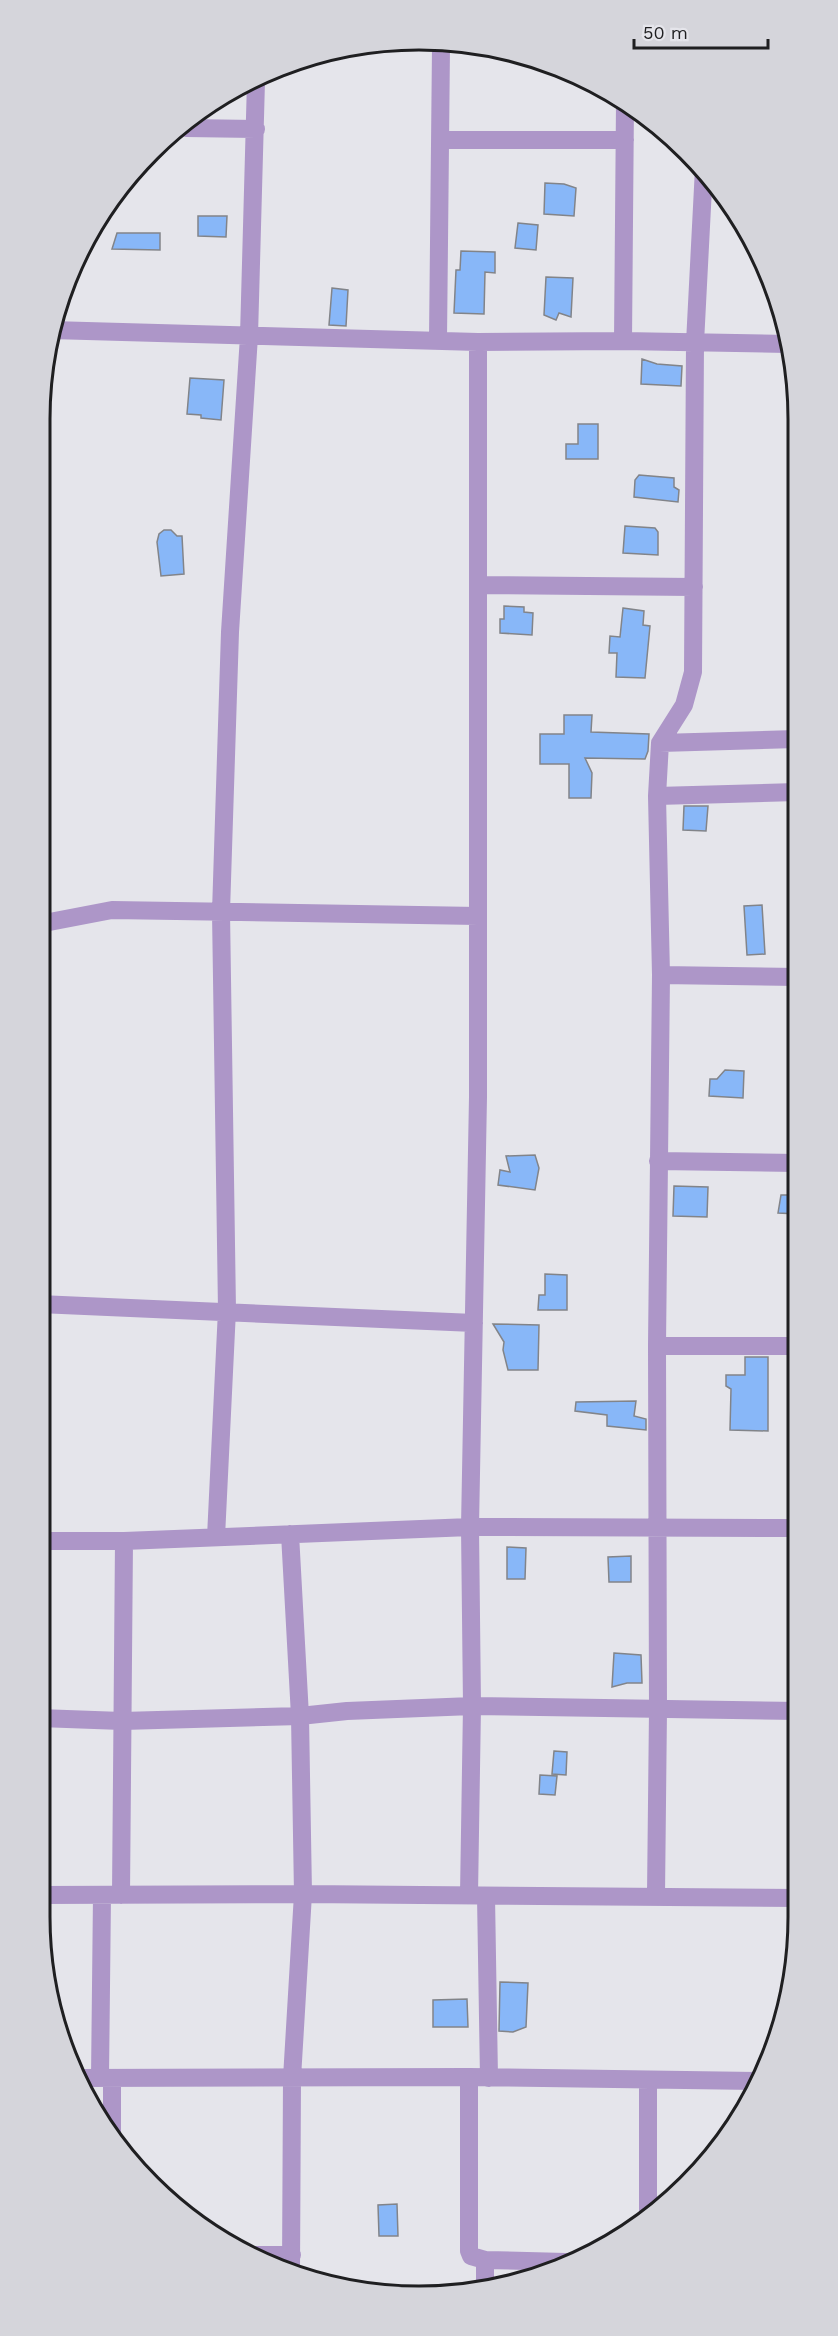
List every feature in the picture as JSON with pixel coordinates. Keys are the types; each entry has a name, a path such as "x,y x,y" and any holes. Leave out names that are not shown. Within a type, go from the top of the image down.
{"street":[{"path":"438,340 441,50"},
{"path":"216,1538 227,1311 221,912 230,632 249,336 256,88"},
{"path":"622,341 625,113"},
{"path":"191,128 256,129"},
{"path":"440,140 625,140"},
{"path":"656,1895 659,1526 658,1161 661,975 657,796 660,743 684,705 693,672 696,343 703,183"},
{"path":"60,330 478,342 622,341 780,344"},
{"path":"478,342 480,585 478,1097 470,1527 477,1896 489,2078"},
{"path":"480,585 694,587"},
{"path":"660,743 788,740"},
{"path":"657,796 788,792"},
{"path":"50,922 112,910 478,916"},
{"path":"661,975 788,976"},
{"path":"658,1161 788,1163"},
{"path":"50,1304 474,1323"},
{"path":"657,1346 788,1346"},
{"path":"50,1541 216,1538 470,1527 788,1528"},
{"path":"291,1534 300,1716 303,1894 292,2078 292,2263"},
{"path":"111,2120 106,2078 112,1895 122,1721 124,1541"},
{"path":"50,1718 122,1721 300,1716 347,1711 472,1706 788,1711"},
{"path":"50,1895 656,1895 788,1898"},
{"path":"469,2077 469,2251 471,2256 485,2260 551,2262"},
{"path":"87,2078 469,2077 750,2080"},
{"path":"648,2080 648,2207"},
{"path":"485,2260 485,2280"}],"building":[{"path":"545,183 564,184 576,188 574,216 544,214"},
{"path":"198,216 227,216 226,237 198,236"},
{"path":"518,223 538,225 536,250 515,248"},
{"path":"117,233 160,233 160,250 112,249"},
{"path":"461,251 495,252 495,273 485,272 484,314 454,313 456,270 460,270"},
{"path":"546,277 573,278 571,317 559,313 556,320 544,315"},
{"path":"332,288 348,290 346,326 329,325"},
{"path":"642,359 657,364 682,366 681,386 641,384"},
{"path":"190,378 224,380 221,420 187,414"},
{"path":"578,424 598,424 598,459 566,459 566,444 578,444"},
{"path":"639,475 674,478 674,487 679,490 678,502 634,497 635,480"},
{"path":"625,526 655,528 658,532 658,555 623,553"},
{"path":"164,530 171,530 177,536 182,536 184,574 161,576 157,542 159,534"},
{"path":"504,606 524,607 524,612 533,613 532,635 500,633 500,619 504,619"},
{"path":"623,608 644,611 643,625 650,626 645,678 616,677 617,653 609,653 610,636 620,637"},
{"path":"564,715 592,715 591,732 649,734 645,759 585,758 592,773 591,798 569,798 569,764 540,764 540,734 564,734"},
{"path":"684,806 708,806 706,831 683,830"},
{"path":"762,905 765,954 747,955 744,906"},
{"path":"725,1070 744,1071 743,1098 709,1096 710,1079 717,1079"},
{"path":"535,1155 539,1168 535,1190 498,1185 500,1170 510,1172 506,1156"},
{"path":"674,1186 708,1187 707,1217 673,1216"},
{"path":"781,1195 788,1195 788,1214 778,1213"},
{"path":"545,1274 567,1275 567,1310 538,1310 539,1295 545,1295"},
{"path":"493,1324 539,1325 538,1370 508,1370 503,1350 504,1342"},
{"path":"745,1357 768,1357 768,1431 730,1430 731,1389 726,1386 726,1375 745,1375"},
{"path":"636,1401 634,1416 646,1419 646,1430 607,1426 607,1415 575,1411 576,1402"},
{"path":"507,1547 526,1548 525,1579 507,1579"},
{"path":"631,1556 631,1582 609,1582 608,1557"},
{"path":"614,1653 641,1655 642,1683 627,1683 612,1687"},
{"path":"554,1751 567,1752 566,1775 552,1774"},
{"path":"540,1775 557,1776 555,1795 539,1794"},
{"path":"500,1982 528,1983 526,2027 513,2032 499,2031"},
{"path":"467,1999 468,2027 433,2027 433,2000"},
{"path":"397,2204 398,2236 379,2236 378,2205"}]}
